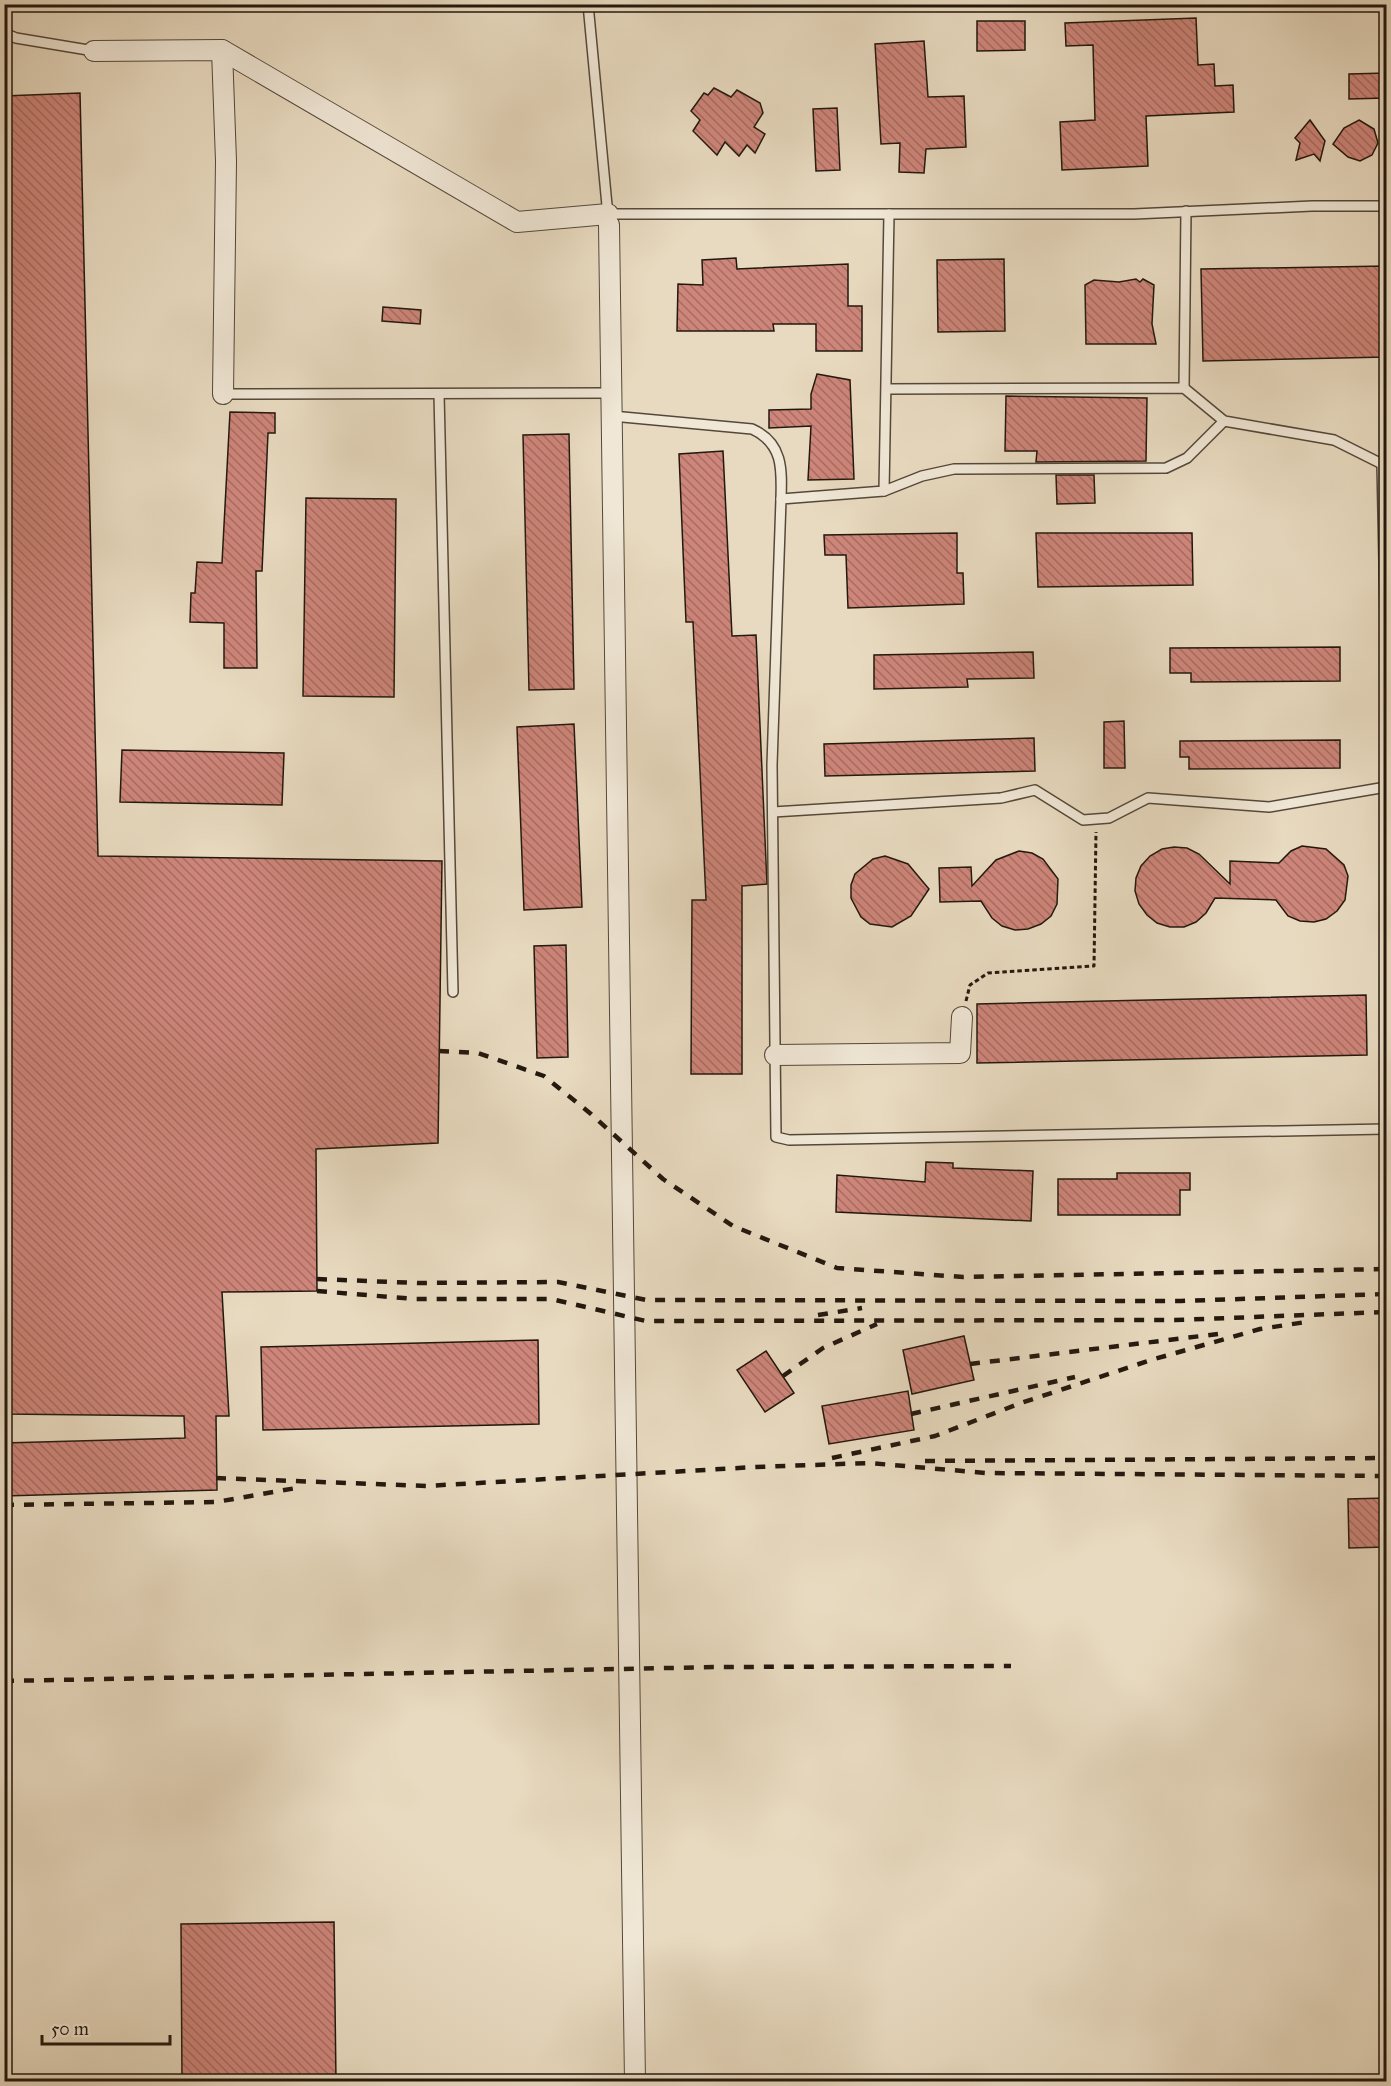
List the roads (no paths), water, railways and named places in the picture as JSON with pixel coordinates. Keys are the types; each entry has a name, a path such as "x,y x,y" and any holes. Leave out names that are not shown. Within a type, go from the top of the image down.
{"street":[{"path":"222,50 226,161 224,394"},
{"path":"94,51 222,50 517,222 608,219 635,2082"},
{"path":"775,1055 960,1053 962,1017"}],"lane":[{"path":"588,4 608,219 1186,211 1312,206 1386,207"},
{"path":"4,33 16,38 94,51"},
{"path":"1184,388 1186,211"},
{"path":"884,491 889,214"},
{"path":"887,389 1184,388 1224,421 1334,440 1384,464 1386,658"},
{"path":"224,394 612,393"},
{"path":"439,394 453,992"},
{"path":"612,416 752,429 760,433 778,454 782,472 773,812 776,1137 789,1140 1386,1129"},
{"path":"781,499 884,491 922,476 954,469 1166,468 1187,458 1224,421"},
{"path":"773,812 1001,798 1035,790 1083,820 1109,818 1148,798 1269,807 1386,787"}],"railway":[{"path":"439,1051 478,1053 544,1076 591,1114 663,1179 733,1226 837,1268 963,1277 1386,1269"},
{"path":"317,1279 417,1283 558,1282 646,1300 1181,1301 1386,1294"},
{"path":"317,1291 415,1299 551,1299 646,1321 1175,1320 1386,1312"},
{"path":"818,1315 862,1308"},
{"path":"832,1458 935,1436 1021,1403 1151,1360 1260,1329 1306,1322"},
{"path":"783,1376 823,1348 877,1324"},
{"path":"970,1364 1218,1334"},
{"path":"911,1414 1075,1377"},
{"path":"925,1461 1386,1458"},
{"path":"216,1478 426,1486 756,1467 869,1463 986,1473 1386,1476"},
{"path":"4,1505 216,1502 302,1487"},
{"path":"4,1681 720,1667 1011,1666"}]}
